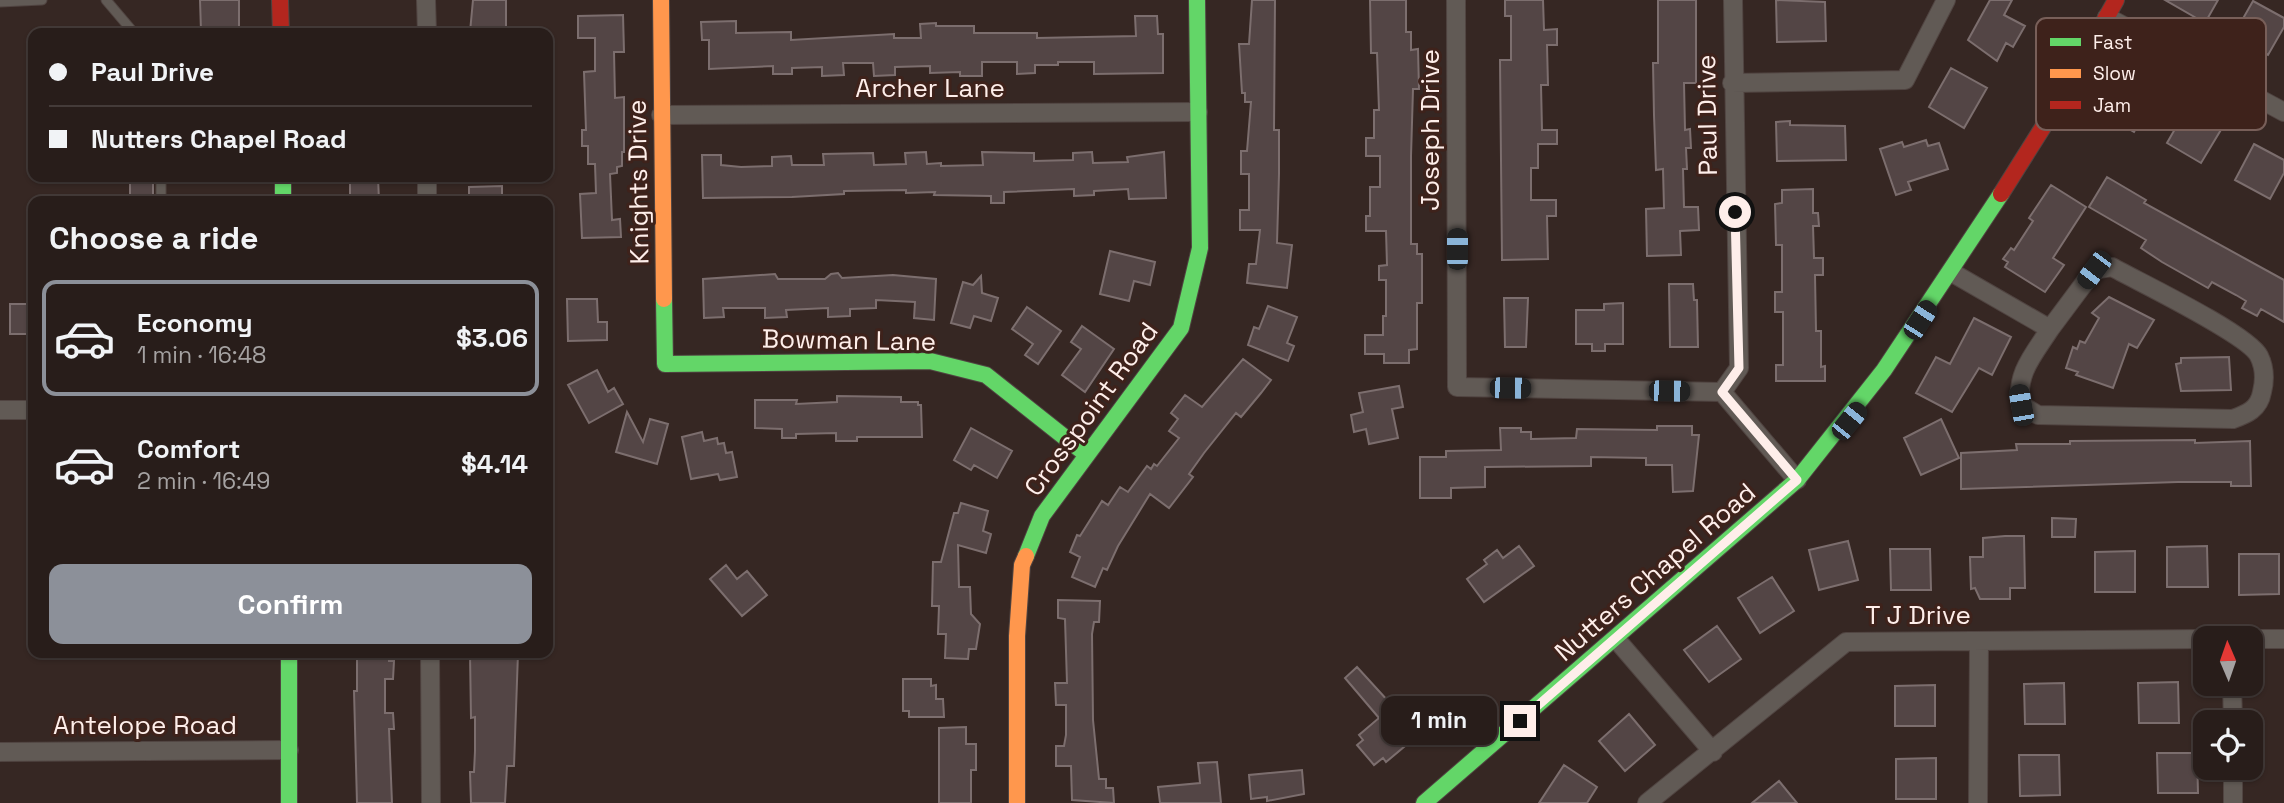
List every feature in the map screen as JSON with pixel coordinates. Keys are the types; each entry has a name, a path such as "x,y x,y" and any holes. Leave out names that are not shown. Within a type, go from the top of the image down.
{"street":[{"path":"280,0 281,28"},
{"path":"426,0 426,28"},
{"name":"Knights Drive","path":"661,0 665,364"},
{"name":"Crosspoint Road","path":"1017,803 1017,636 1022,565 1042,516 1181,328 1200,248 1197,0"},
{"name":"Joseph Drive","path":"1456,0 1457,387 1722,392"},
{"name":"Paul Drive","path":"1722,392 1739,368 1732,0"},
{"path":"1732,83 1905,80 1946,0"},
{"name":"Nutters Chapel Road","path":"2107,17 2116,0"},
{"path":"2266,102 2284,112"},
{"name":"Archer Lane","path":"662,115 1198,112"},
{"name":"Nutters Chapel Road","path":"1424,803 1797,480 1869,395 2043,130"},
{"path":"2112,267 2235,335 2258,354 2265,377 2261,399 2249,414 2233,419 2038,415 2021,405 2018,390 2020,377 2050,329 2094,270 2112,267"},
{"path":"1951,272 2050,329"},
{"name":"Bowman Lane","path":"665,364 930,361 986,375 1087,455"},
{"path":"1722,392 1797,480"},
{"path":"0,410 28,410"},
{"path":"1616,639 1713,752"},
{"name":"T J Drive","path":"1647,803 1846,642 2193,639"},
{"path":"2263,639 2284,639"},
{"path":"1978,803 1979,641"},
{"path":"289,658 289,803"},
{"path":"430,658 431,803"},
{"name":"Antelope Road","path":"0,752 289,750"},
{"path":"2233,780 2233,803"}],"lane":[{"path":"0,2 42,0"},
{"path":"106,0 130,28"}],"building":[{"path":"200,0 239,0 239,28 201,28"},
{"path":"473,0 506,0 506,28 470,28"},
{"path":"1252,0 1275,0 1274,130 1279,130 1277,243 1292,245 1287,288 1247,283 1249,264 1256,264 1260,230 1240,230 1240,210 1249,210 1249,174 1241,174 1241,151 1247,151 1251,102 1245,102 1245,93 1242,93 1239,44 1249,44"},
{"path":"1370,0 1406,0 1406,32 1411,32 1411,50 1418,49 1419,89 1413,89 1411,244 1417,244 1417,254 1422,254 1422,303 1417,303 1417,349 1409,350 1409,363 1384,363 1384,354 1365,354 1365,335 1383,335 1386,280 1379,280 1379,266 1387,265 1386,231 1366,231 1366,216 1370,216 1370,187 1380,187 1380,156 1366,156 1366,138 1374,138 1374,110 1379,110 1377,53 1371,53"},
{"path":"1505,0 1543,0 1544,30 1557,29 1557,45 1547,45 1548,85 1541,85 1542,130 1557,130 1557,144 1538,144 1538,168 1531,168 1531,200 1556,200 1556,216 1547,216 1548,259 1502,260 1500,60 1511,60 1511,16 1505,16"},
{"path":"1658,0 1696,0 1696,83 1684,83 1685,130 1690,129 1691,148 1686,148 1687,169 1683,169 1684,207 1698,207 1699,230 1680,231 1681,255 1647,256 1646,209 1664,208 1663,169 1656,170 1654,115 1653,63 1658,63"},
{"path":"1776,0 1825,2 1826,41 1777,42"},
{"path":"1990,0 2012,0 2004,15 2025,26 2013,47 2006,43 1997,61 1968,40"},
{"path":"2165,0 2218,0 2208,18 2196,18"},
{"path":"2253,1 2284,18 2284,27 2268,55 2266,18 2243,18"},
{"path":"623,15 624,52 614,52 615,98 624,97 624,152 622,166 617,167 617,173 610,174 612,220 620,219 621,237 582,238 580,194 596,193 595,164 588,164 588,146 582,146 582,130 586,130 584,72 595,71 595,38 578,38 578,16"},
{"path":"1135,16 1157,16 1158,34 1163,34 1163,73 1094,74 1094,62 1035,65 1035,73 1017,74 1017,62 982,62 982,76 960,76 960,72 930,73 930,66 895,67 895,75 874,76 873,63 843,63 844,75 822,76 822,67 792,68 792,74 773,74 773,66 709,69 709,40 702,40 701,22 736,21 736,33 791,32 791,40 894,34 894,38 921,38 920,24 936,23 936,26 974,26 974,33 1037,33 1037,38 1136,36"},
{"path":"1951,68 1987,88 1964,128 1929,107"},
{"path":"1790,121 1790,125 1845,126 1846,160 1777,161 1776,122"},
{"path":"2174,130 2221,130 2201,163 2167,143"},
{"path":"1926,140 1928,146 1939,143 1948,169 1908,182 1911,190 1896,195 1880,149 1902,142 1904,147"},
{"path":"2254,144 2284,160 2284,173 2270,199 2235,180"},
{"path":"926,152 927,164 941,163 941,166 983,165 982,152 1034,153 1034,161 1073,160 1073,153 1092,152 1093,163 1128,162 1127,157 1164,152 1166,198 1129,199 1128,189 1094,191 1094,195 1074,196 1074,189 1004,192 1004,203 991,203 991,196 934,195 935,192 906,193 906,190 844,191 844,194 792,197 703,198 702,155 721,155 721,165 741,167 772,166 772,157 791,156 792,165 824,165 823,154 873,153 874,165 906,164 905,153"},
{"path":"2107,177 2146,200 2144,203 2284,280 2284,322 2261,309 2257,316 2242,308 2246,301 2236,295 2212,282 2208,288 2162,262 2141,248 2146,240 2089,207"},
{"path":"130,182 153,182 153,196 130,196"},
{"path":"350,182 378,182 379,196 350,196"},
{"path":"2051,185 2086,207 2053,258 2064,265 2045,292 2005,267 2008,262 2003,259 2011,248 2014,250 2033,221 2029,218"},
{"path":"502,186 502,196 469,196 469,187"},
{"path":"1813,189 1813,213 1818,213 1819,226 1813,226 1814,258 1823,258 1823,275 1815,275 1816,331 1821,331 1821,367 1825,366 1825,381 1776,381 1776,365 1783,365 1783,312 1775,312 1775,292 1782,292 1782,245 1776,245 1775,204 1782,203 1782,190"},
{"path":"1110,251 1155,262 1150,285 1134,281 1129,301 1100,294"},
{"path":"838,273 842,278 893,275 936,279 934,320 914,318 915,302 876,300 876,308 850,309 850,316 828,317 828,308 786,310 787,317 765,318 765,308 723,308 724,317 704,318 703,279 775,274 778,279 825,279"},
{"path":"981,276 982,293 998,298 991,321 974,316 970,328 951,323 963,282 973,285"},
{"path":"1669,284 1693,284 1694,300 1697,300 1698,347 1670,347"},
{"path":"2109,297 2154,320 2137,348 2129,344 2113,388 2076,375 2078,372 2066,368 2073,347 2077,349 2080,341 2085,343 2099,318 2092,313"},
{"path":"1504,298 1528,298 1526,347 1505,347"},
{"path":"567,299 597,299 598,322 607,322 607,340 568,341"},
{"path":"1623,303 1623,344 1605,344 1605,351 1592,351 1592,344 1576,344 1576,310 1604,310 1604,304"},
{"path":"10,304 28,304 28,334 10,334"},
{"path":"1268,306 1297,317 1287,343 1294,346 1288,361 1248,345 1254,327 1259,329"},
{"path":"1027,307 1061,331 1038,364 1025,355 1033,344 1012,329"},
{"path":"1974,318 2011,337 1992,375 1979,368 1952,412 1916,393 1936,357 1950,364"},
{"path":"1082,326 1114,349 1085,392 1062,375 1081,349 1071,342"},
{"path":"2229,357 2231,390 2181,391 2176,364 2181,363 2181,358"},
{"path":"1243,359 1271,380 1261,393 1241,417 1236,413 1204,453 1189,474 1193,477 1169,508 1150,494 1118,546 1107,570 1103,568 1095,587 1072,577 1080,557 1070,552 1077,535 1080,536 1102,501 1108,505 1120,487 1128,492 1147,466 1151,469 1154,464 1157,466 1179,438 1169,431 1178,419 1171,413 1185,395 1202,407"},
{"path":"597,370 608,392 614,388 623,404 589,423 568,385"},
{"path":"1399,386 1403,407 1392,409 1398,438 1369,444 1366,429 1354,432 1351,415 1363,412 1359,393"},
{"path":"837,396 901,397 901,402 918,402 918,405 921,405 922,437 857,437 857,441 836,441 836,433 796,434 796,438 782,438 782,429 755,428 755,400 797,400 796,404 837,402"},
{"path":"627,412 643,442 650,419 668,424 657,464 616,452"},
{"path":"1941,419 1959,458 1921,475 1904,438"},
{"path":"1657,426 1692,426 1692,435 1699,435 1693,491 1673,492 1672,465 1646,465 1646,458 1591,457 1591,466 1485,467 1485,487 1451,488 1451,498 1420,498 1420,457 1446,457 1446,451 1501,450 1500,428 1521,428 1521,432 1531,432 1531,439 1576,438 1577,429 1657,430"},
{"path":"971,428 1012,451 997,478 974,465 971,470 954,460"},
{"path":"702,432 704,441 717,438 718,444 724,443 726,453 732,452 737,477 720,480 718,474 691,479 682,437"},
{"path":"2195,440 2195,443 2250,441 2251,486 2231,486 2231,482 2178,482 1961,489 1961,453 2017,450 2016,444 2070,444 2070,441"},
{"path":"961,503 988,511 983,531 991,534 986,553 958,545 959,587 970,587 971,614 980,624 976,649 969,649 968,659 945,658 946,634 938,634 939,606 932,606 933,562 941,562 954,513 958,513"},
{"path":"2052,518 2076,519 2075,537 2052,537"},
{"path":"2024,536 2025,588 2010,588 2010,599 1980,599 1975,588 1971,589 1970,557 1983,557 1983,538"},
{"path":"1848,541 1858,580 1819,590 1809,550"},
{"path":"1519,546 1534,566 1484,602 1467,579 1487,564 1484,560 1497,550 1503,558"},
{"path":"2207,546 2208,587 2167,587 2167,547"},
{"path":"1890,549 1930,549 1931,590 1891,590"},
{"path":"2135,551 2135,592 2095,592 2095,552"},
{"path":"2239,554 2279,554 2279,594 2239,595"},
{"path":"726,565 737,579 747,571 767,595 742,616 710,579"},
{"path":"1772,577 1794,611 1760,633 1738,598"},
{"path":"1058,600 1100,601 1099,622 1094,622 1092,634 1093,720 1099,779 1106,779 1106,788 1113,788 1114,803 1072,800 1071,766 1056,766 1056,746 1064,746 1066,735 1066,705 1056,705 1055,683 1067,683 1065,619 1058,618"},
{"path":"1717,626 1741,659 1709,682 1684,650"},
{"path":"357,658 389,658 389,661 394,661 393,679 385,679 385,713 393,713 394,729 389,729 392,803 357,803 354,691 357,691"},
{"path":"470,658 518,658 514,766 507,766 505,803 471,803 470,772 474,772 475,717 471,718"},
{"path":"1357,667 1399,713 1404,708 1420,727 1414,732 1417,736 1386,762 1383,758 1374,765 1357,745 1363,740 1359,735 1379,718 1345,678"},
{"path":"903,679 931,679 931,686 936,685 936,699 943,699 944,717 909,717 909,711 903,711"},
{"path":"2178,682 2179,723 2139,723 2138,683"},
{"path":"2064,683 2065,724 2025,724 2024,684"},
{"path":"1935,685 1935,726 1895,726 1895,686"},
{"path":"1629,714 1655,745 1625,771 1599,741"},
{"path":"966,727 966,744 976,744 976,770 971,770 971,803 939,803 939,728"},
{"path":"2157,753 2193,753 2193,780 2198,780 2198,793 2158,793"},
{"path":"2019,755 2059,755 2060,795 2020,796"},
{"path":"1936,758 1936,799 1896,799 1896,759"},
{"path":"1217,762 1221,803 1160,803 1158,787 1200,783 1198,763"},
{"path":"1564,765 1597,787 1587,803 1539,803"},
{"path":"1302,770 1304,794 1267,801 1267,797 1251,799 1249,775"},
{"path":"1779,781 1797,803 1752,803"}],"traffic: fast":[{"path":"1026,556 1042,516 1181,328 1200,248 1197,0"},
{"path":"283,182 283,196"},
{"path":"1424,803 1797,480 1884,370 2001,194"},
{"path":"664,299 665,364 930,361 986,375 1087,455"},
{"path":"289,658 289,803"}],"traffic: slow":[{"path":"661,0 664,299"},
{"path":"1017,803 1017,636 1022,565 1026,556"}],"traffic: jam":[{"path":"280,0 281,28"},
{"path":"2106,18 2116,0"},
{"path":"2001,194 2041,130"}],"route":[{"path":"1520,721 1797,480 1722,392 1739,368 1735,212"}]}
